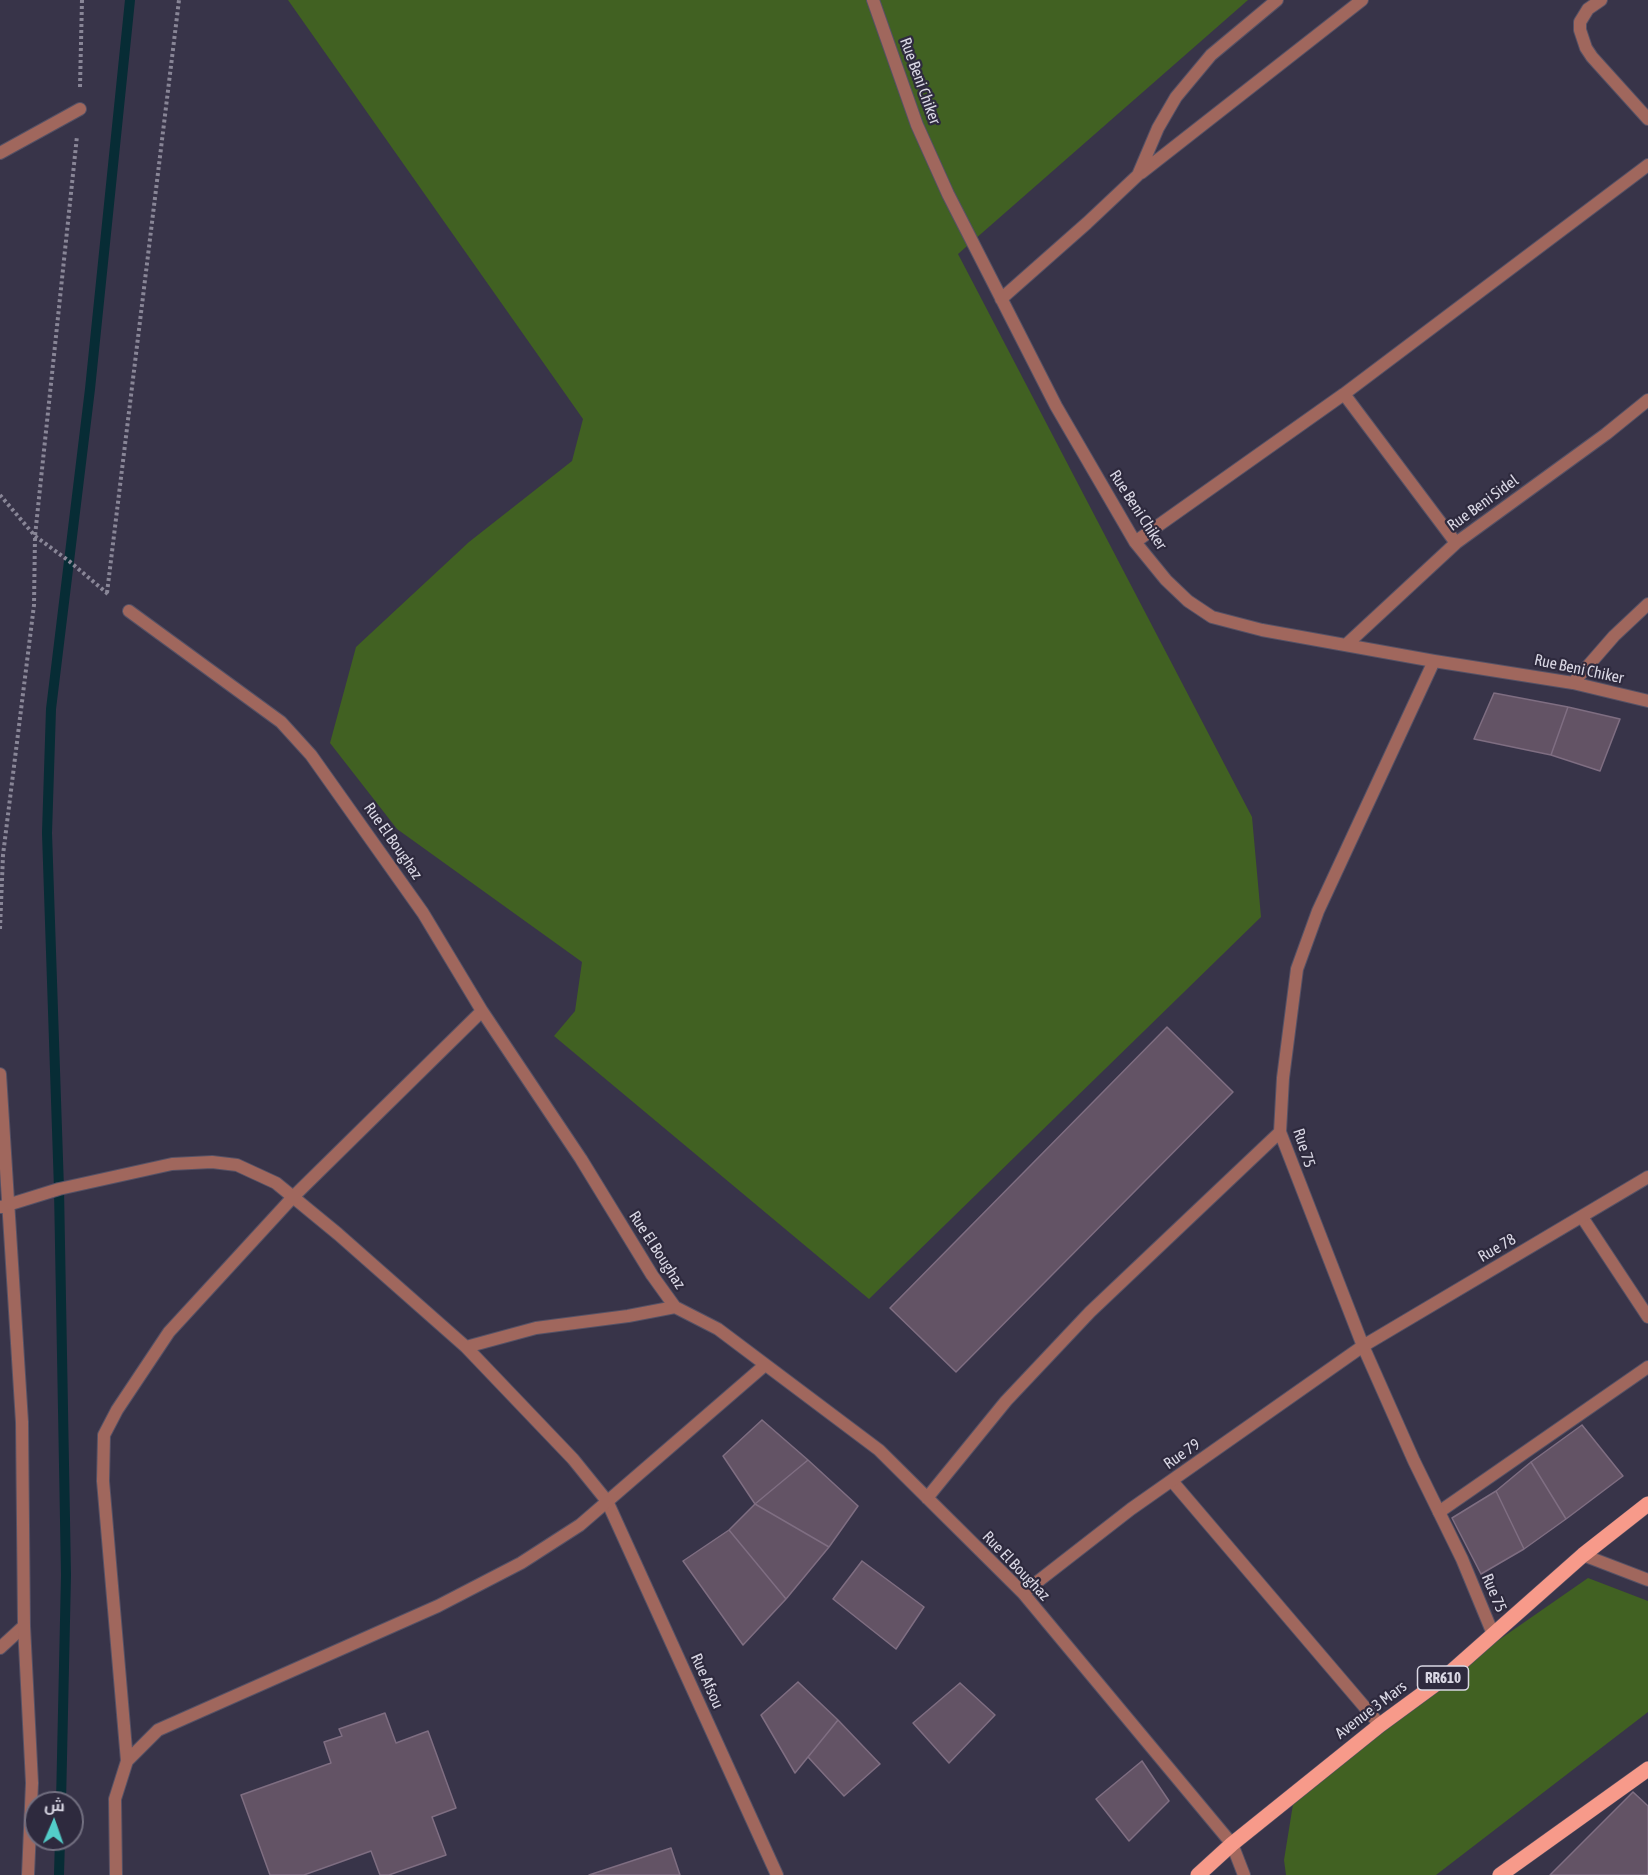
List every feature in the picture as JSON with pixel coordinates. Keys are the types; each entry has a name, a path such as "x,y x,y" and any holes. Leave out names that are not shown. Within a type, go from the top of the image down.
{"main road":[{"name":"Avenue 3 Mars","path":"1198,1875 1232,1844 1380,1725 1444,1678 1583,1555 1648,1504"},
{"path":"1500,1875 1648,1769"}],"street":[{"name":"Rue Beni Chiker","path":"873,0 917,125 948,194 1056,406 1135,542 1166,580 1188,601 1212,617 1262,630 1573,683 1648,702"},
{"path":"1138,175 1158,128 1176,97 1210,55 1278,0"},
{"path":"1001,298 1138,175 1362,0"},
{"path":"1601,0 1588,9 1580,22 1586,48 1648,118"},
{"path":"0,153 80,109"},
{"path":"1135,542 1344,394 1648,165"},
{"path":"1344,394 1456,543"},
{"name":"Rue Beni Sidel","path":"1347,644 1456,543 1606,435 1648,400"},
{"path":"1573,683 1614,636 1648,604"},
{"name":"Rue El Boughaz","path":"129,611 281,722 311,755 423,914 482,1011 546,1103 652,1275 675,1307 718,1329 879,1450 1023,1593 1232,1844 1244,1875"},
{"name":"Rue 75","path":"1434,661 1318,911 1298,969 1282,1078 1280,1132 1363,1346 1493,1634"},
{"path":"116,1875 116,1799 127,1761 103,1481 105,1435 117,1410 169,1332 293,1197 482,1011"},
{"path":"0,1074 4,1206 22,1422 24,1626 32,1783 28,1875"},
{"path":"927,1498 1006,1401 1090,1312 1280,1132"},
{"name":"Rue Afsou","path":"4,1206 119,1174 172,1164 212,1162 237,1165 276,1183 293,1197 466,1347 573,1459 607,1501 777,1875"},
{"name":"Rue 78","path":"1363,1346 1648,1177"},
{"path":"1582,1217 1648,1317"},
{"path":"466,1347 536,1328 628,1316 675,1307"},
{"name":"Rue 79","path":"1023,1593 1131,1509 1363,1346"},
{"path":"127,1761 158,1730 438,1606 521,1563 580,1525 765,1365"},
{"path":"1439,1512 1648,1367"},
{"path":"1172,1481 1380,1725"},
{"path":"1583,1555 1648,1580"},
{"path":"0,1648 24,1626"}],"path":[{"path":"0,929 3,855 34,605 35,536 80,109 82,0"},
{"path":"107,593 180,0"},
{"path":"0,495 35,536 129,611"}],"green space":[{"path":"288,0 1248,0 958,254 1252,817 1261,917 869,1299 554,1036 575,1011 582,962 397,829 330,743 356,647 469,542 572,461 583,419"},
{"path":"1588,1578 1648,1601 1648,1712 1436,1875 1286,1875 1284,1860 1294,1798 1444,1678"}],"building":[{"path":"1494,693 1568,707 1551,755 1474,739"},
{"path":"1568,707 1620,719 1600,771 1551,755"},
{"path":"1167,1027 1233,1092 956,1372 890,1308"},
{"path":"762,1420 808,1460 755,1504 723,1456"},
{"path":"1582,1425 1623,1476 1566,1519 1531,1462"},
{"path":"808,1460 858,1506 829,1547 755,1504"},
{"path":"1531,1462 1566,1519 1524,1549 1496,1491"},
{"path":"1496,1491 1524,1549 1481,1574 1452,1518"},
{"path":"755,1504 829,1547 786,1599 729,1530"},
{"path":"729,1530 786,1599 743,1645 683,1561"},
{"path":"862,1561 924,1607 896,1649 833,1599"},
{"path":"798,1682 838,1720 795,1773 761,1715"},
{"path":"960,1683 995,1715 949,1763 913,1723"},
{"path":"385,1713 396,1743 428,1731 456,1808 432,1817 446,1855 389,1875 380,1875 371,1851 304,1875 270,1875 241,1795 331,1763 324,1742 342,1736 339,1729"},
{"path":"838,1720 880,1764 844,1796 808,1757"},
{"path":"1142,1761 1169,1801 1129,1841 1096,1799"},
{"path":"1633,1792 1648,1806 1648,1875 1550,1875"},
{"path":"671,1848 680,1875 589,1875"}],"waterway":[{"path":"61,1791 66,1575 59,1189 47,833 51,709 90,389 130,0"},
{"path":"59,1875 60,1851"}]}
